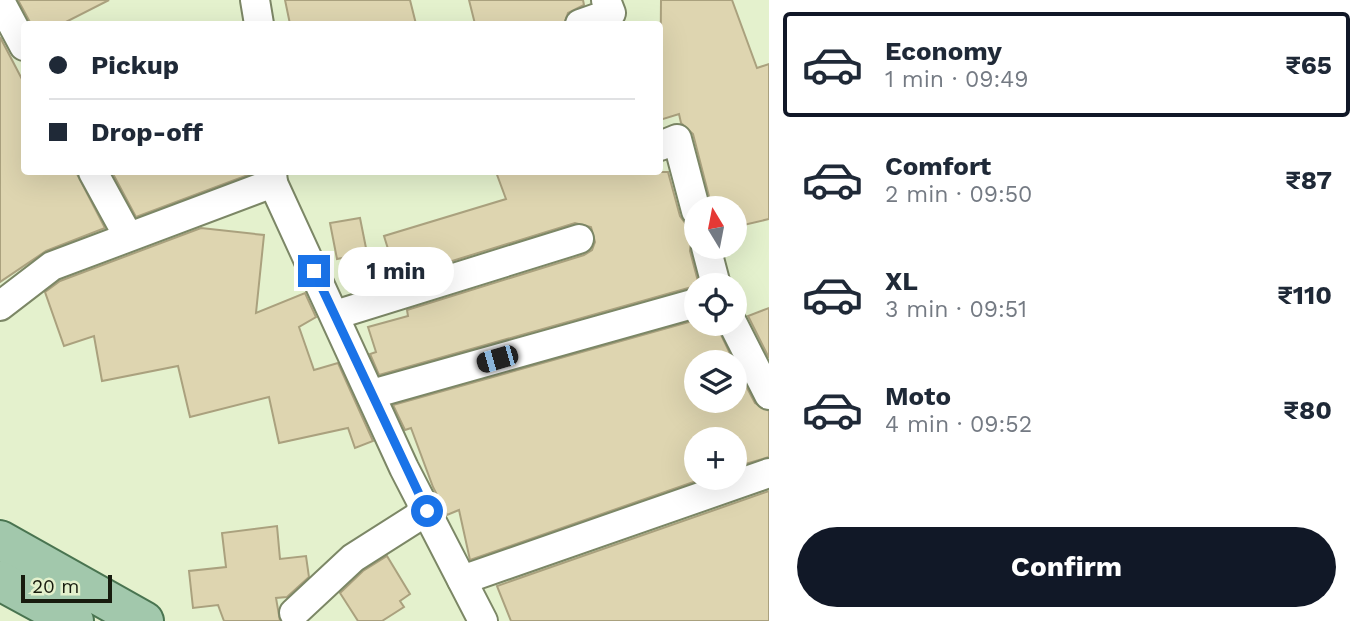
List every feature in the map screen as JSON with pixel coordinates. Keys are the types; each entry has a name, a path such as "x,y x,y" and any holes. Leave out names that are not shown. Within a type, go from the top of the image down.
{"main road":[{"path":"0,540 144,621"},
{"path":"0,582 74,621"}],"street":[{"path":"255,0 258,21"},
{"path":"588,21 611,13 606,0"},
{"path":"0,1 21,40"},
{"path":"663,145 677,139 692,196"},
{"path":"95,175 128,236"},
{"path":"0,306 52,266 272,177 427,511 483,621"},
{"path":"335,315 579,239"},
{"path":"372,394 684,306"},
{"path":"739,336 769,396"},
{"path":"462,580 769,473"},
{"path":"294,613 353,558 427,511"}],"building":[{"path":"18,0 109,0 68,21 29,21"},
{"path":"285,0 410,0 415,21 289,21"},
{"path":"469,0 583,0 584,5 568,13 565,21 474,21"},
{"path":"661,0 732,0 757,68 769,64 769,219 747,224 747,196 709,196 693,134 681,123 679,114 663,119 663,21 661,21"},
{"path":"0,37 21,77 21,175 78,175 105,228 46,251 0,282"},
{"path":"663,172 668,172 684,222 684,259 692,259 696,273 684,273 684,289 379,375 370,354 376,352 368,327 408,316 407,310 584,255 592,250 595,242 591,227 575,223 397,278 384,236 506,199 497,175 663,175"},
{"path":"114,175 248,175 136,217"},
{"path":"360,218 367,253 337,259 330,223"},
{"path":"201,228 264,235 256,313 305,293 316,317 299,327 314,370 338,363 373,441 355,448 348,428 279,443 269,397 190,417 178,366 102,381 94,336 64,346 45,292 60,281"},
{"path":"769,308 769,358 748,316"},
{"path":"684,323 684,336 722,336 728,350 684,350 684,413 747,413 747,388 755,403 769,411 769,457 747,463 747,427 684,427 684,485 470,560 459,510 447,515 433,487 411,428 405,430 393,405"},
{"path":"769,491 769,621 511,621 497,586"},
{"path":"277,526 280,559 306,556 309,577 287,597 276,598 280,621 224,621 218,605 193,608 189,571 226,567 222,533"},
{"path":"387,556 410,594 400,601 404,607 382,621 358,621 340,593 363,571"}],"route":[{"path":"314,271 404,468 427,511"}]}
